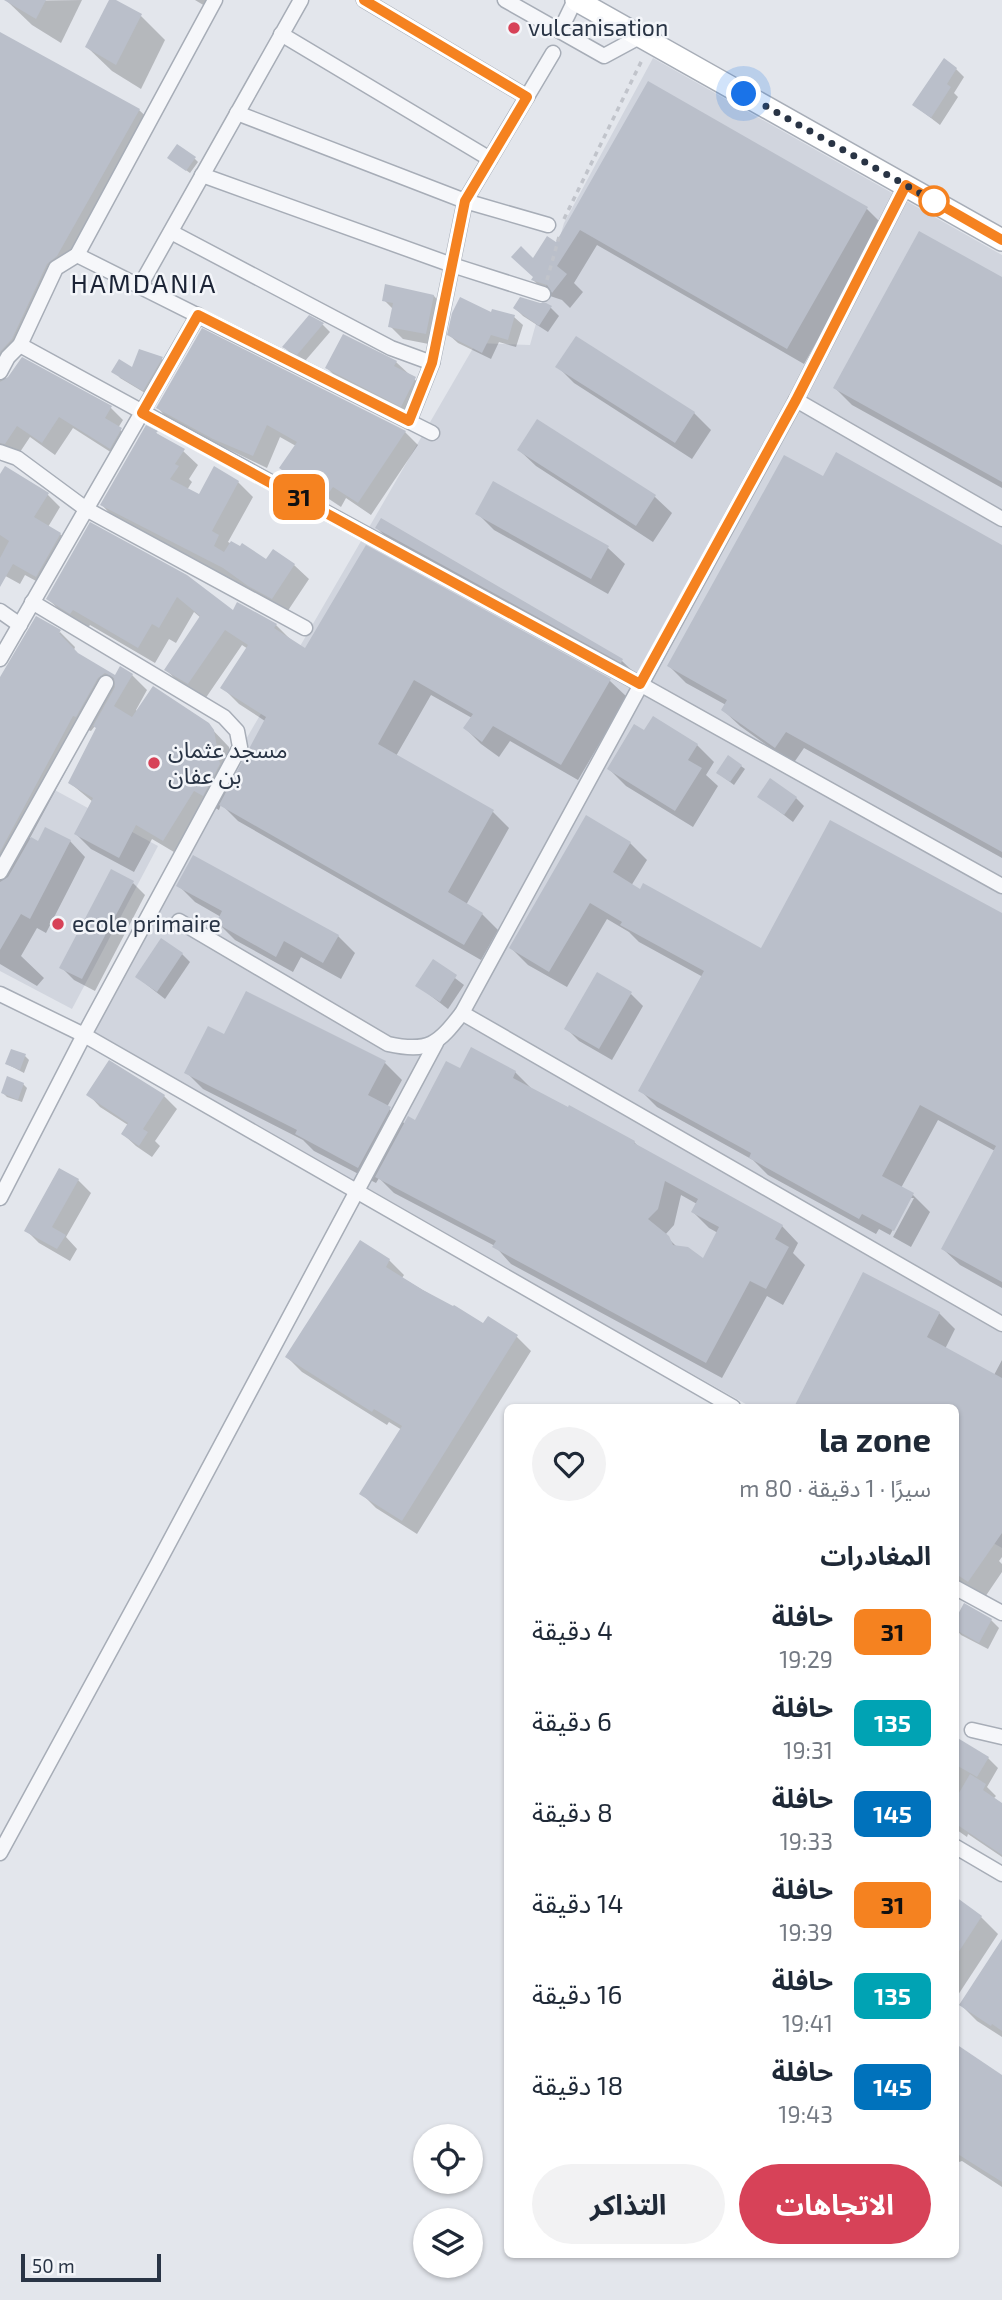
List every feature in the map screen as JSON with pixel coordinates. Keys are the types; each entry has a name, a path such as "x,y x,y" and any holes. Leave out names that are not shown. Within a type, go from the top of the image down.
{"main road":[{"path":"576,0 1002,240"}],"street":[{"path":"0,372 8,357 20,345 56,268 77,255 215,0"},
{"path":"140,286 301,0"},
{"path":"364,0 527,97"},
{"path":"559,31 576,0"},
{"path":"513,2 604,56 646,39"},
{"path":"281,34 490,159"},
{"path":"409,421 432,363 465,201 553,53"},
{"path":"237,113 465,201 554,229"},
{"path":"202,175 453,265 543,294"},
{"path":"0,1853 436,1043 462,1013 796,400 906,185"},
{"path":"171,232 391,348 432,363"},
{"path":"77,255 432,433"},
{"path":"0,659 198,315"},
{"path":"20,345 640,684 1002,886"},
{"path":"796,400 1002,519"},
{"path":"0,452 17,458 86,509 305,628"},
{"path":"0,1198 84,1035 240,747 237,731 224,717 32,602"},
{"path":"0,611 19,625"},
{"path":"0,872 106,683"},
{"path":"179,921 388,1044 409,1049 436,1043"},
{"path":"0,994 84,1035 728,1404"},
{"path":"462,1013 1002,1324"},
{"path":"959,1590 1002,1613"},
{"path":"972,1730 1002,1737"},
{"path":"959,1849 1002,1874"}],"path":[{"path":"563,220 646,39"},
{"path":"543,294 554,229"}],"shaded area":[{"path":"653,58 1002,255 1002,1548 959,1524 959,1404 746,1404 79,1027 476,343 530,345 564,223"},
{"name":"ecole primaire","path":"51,788 158,846 72,1009 0,971 0,876"}],"building":[{"path":"4,0 46,0 36,19"},
{"path":"109,0 116,0 142,14 116,65 85,47"},
{"path":"0,32 140,109 57,256 47,264 12,339 0,352"},
{"path":"944,58 957,68 947,84 951,87 931,118 912,105"},
{"path":"648,81 868,207 787,349 580,230 557,266 567,274 552,293 547,285 531,280 533,277 511,257 521,246 533,258 547,236 556,242"},
{"path":"177,144 196,157 186,171 167,158"},
{"path":"919,231 1002,277 1002,482 833,388"},
{"path":"385,284 434,295 426,334 388,327 393,303 382,301"},
{"path":"460,297 491,312 492,309 515,315 508,340 491,335 482,353 447,335 452,313"},
{"path":"520,297 552,306 539,326 513,308"},
{"path":"309,315 324,323 297,355 282,347"},
{"path":"202,328 406,431 358,503 333,487 327,495 279,468 297,442 267,425 253,456 213,439 156,408"},
{"path":"343,334 397,361 394,366 416,377 401,407 325,368"},
{"path":"576,336 695,412 675,443 555,367"},
{"path":"139,349 163,357 143,391 111,372 119,359 132,367"},
{"path":"22,357 112,406 105,418 122,428 110,449 59,417 42,443 17,426 5,444 0,443 0,382 8,377"},
{"path":"537,419 656,495 636,526 517,450"},
{"path":"146,425 185,449 175,464 179,466 170,479 199,494 214,466 239,481 212,531 219,535 214,546 224,552 231,541 240,546 242,543 266,559 273,549 295,564 272,599 223,568 100,505"},
{"path":"836,452 1002,545 1002,852 786,732 775,748 721,710 727,700 667,666 784,455 823,476"},
{"path":"5,466 49,493 34,517 61,533 36,577 13,564 0,587 0,558 9,541 0,535 0,474"},
{"path":"493,481 609,546 591,579 475,514"},
{"path":"381,518 623,659 621,663 375,528"},
{"path":"90,522 187,575 233,610 237,602 277,624 274,628 305,648 366,545 611,679 561,765 493,726 482,742 463,728 473,714 414,680 378,744 494,810 448,892 483,913 464,945 219,805 266,717 220,688 248,645 225,630 188,684 164,670 200,616 177,597 159,628 152,624 138,648 73,610 70,614 46,599"},
{"path":"36,616 61,630 59,633 78,653 115,675 120,666 133,674 114,706 132,717 153,686 209,723 214,730 220,764 203,796 194,791 163,841 136,825 119,858 74,834 93,798 68,783 96,728 93,726 115,687 114,678 105,673 98,678 76,717 73,716 0,852 0,677"},
{"path":"653,716 698,744 688,760 702,768 675,811 607,769 634,724 644,730"},
{"path":"728,755 742,765 730,782 716,773"},
{"path":"770,778 797,797 784,815 757,797"},
{"path":"586,815 631,842 613,872 640,889 643,883 761,948 830,820 1002,913 1002,1282 941,1249 996,1146 920,1105 882,1176 914,1193 894,1231 862,1214 859,1219 749,1158 751,1153 638,1091 704,971 620,925 622,922 590,903 549,972 509,948"},
{"path":"45,827 71,840 30,919 21,914 0,950 0,882 8,877 31,837 38,841"},
{"path":"193,855 339,935 323,963 284,941 276,957 216,923 222,911 176,886"},
{"path":"111,869 134,881 82,979 59,968"},
{"path":"161,938 183,953 157,992 135,977"},
{"path":"433,959 457,975 440,1002 415,986"},
{"path":"597,972 632,992 599,1049 564,1029"},
{"path":"246,991 386,1061 368,1095 391,1107 358,1168 295,1134 297,1130 184,1073 208,1026 224,1034"},
{"path":"471,1047 516,1071 513,1078 568,1107 569,1105 783,1225 775,1239 789,1247 766,1289 750,1281 706,1363 492,1247 496,1241 375,1177 408,1116 415,1120 446,1061 460,1068","holes":["665,1181 698,1199 691,1212 719,1227 703,1258 688,1247 673,1245 669,1236 648,1219 658,1209"]},
{"path":"11,1049 26,1054 20,1070 5,1064"},
{"path":"109,1060 165,1095 143,1129 148,1132 139,1146 121,1134 128,1123 86,1095"},
{"path":"7,1076 24,1083 18,1100 1,1093"},
{"path":"59,1168 79,1179 52,1227 66,1235 57,1249 24,1231"},
{"path":"360,1240 390,1259 386,1267 423,1290 483,1323 488,1316 518,1335 402,1521 359,1494 402,1426 374,1409 372,1412 285,1357"},
{"path":"863,1272 940,1312 927,1337 1002,1378 1002,1533 968,1582 959,1576 959,1404 796,1404"},
{"path":"964,1603 992,1619 979,1643 959,1632 959,1612"},
{"path":"959,1739 989,1757 977,1777 959,1767"},
{"path":"970,1774 986,1784 983,1790 1002,1803 1002,1855 959,1826 959,1793"},
{"path":"959,1899 982,1916 959,1951"},
{"path":"1002,1939 1002,2031 959,2005"},
{"path":"959,2046 1002,2075 1002,2182 959,2155"}],"bus line":[{"name":"31","path":"364,0 527,97 465,201 432,363 409,421 198,315 142,413 640,684 796,400 906,185 1002,240"}],"place":[{"name":"vulcanisation","path":"514,28"},
{"name":"مسجد عثمان بن عفان","path":"154,763"},
{"name":"ecole primaire","path":"58,924"}],"district":[{"name":"HAMDANIA","path":"144,284"}],"route":[{"path":"744,94 934,201"}]}
